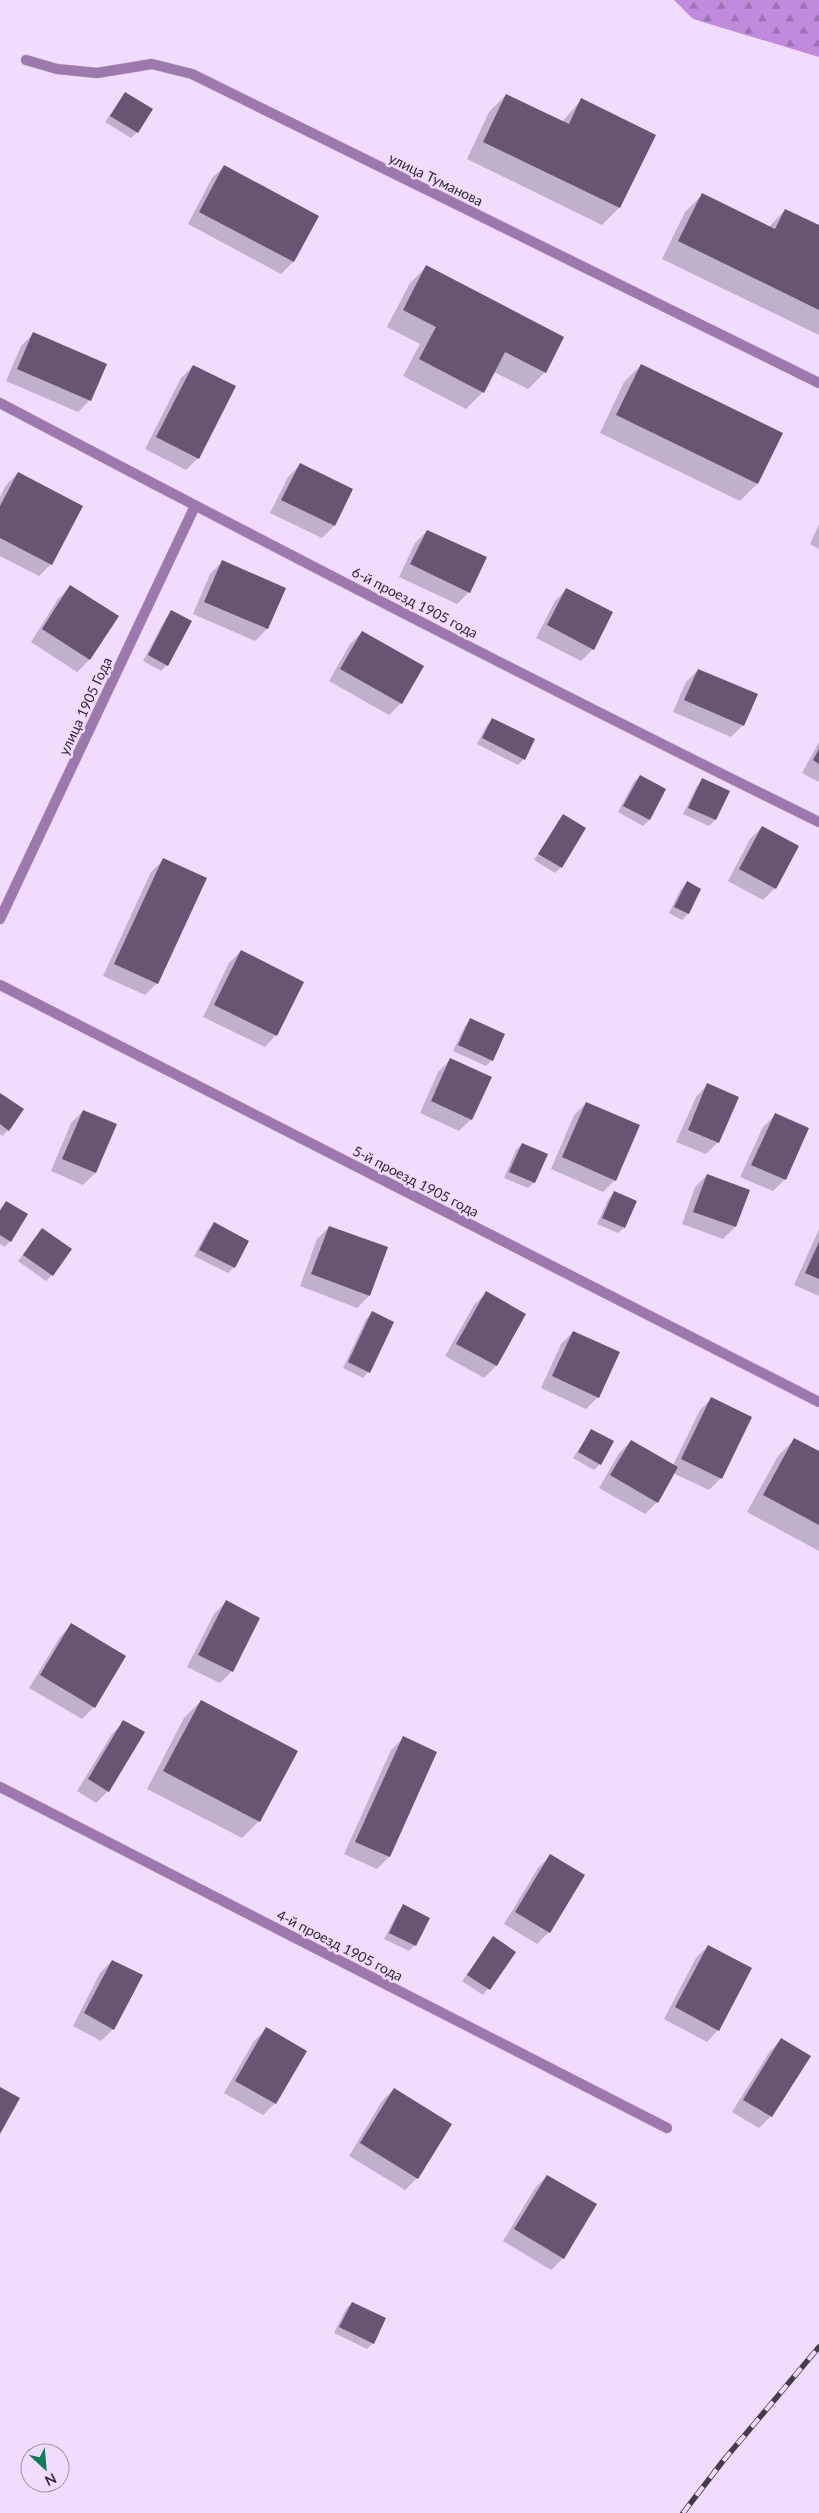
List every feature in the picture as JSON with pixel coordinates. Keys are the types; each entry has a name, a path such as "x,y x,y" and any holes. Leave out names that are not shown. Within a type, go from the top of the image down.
{"street":[{"name":"улица Туманова","path":"26,60 57,68 98,73 152,64 192,74 819,383"},
{"name":"6-й проезд 1905 года","path":"0,403 195,506 696,762 819,822"},
{"name":"улица 1905 Года","path":"0,919 195,506"},
{"name":"5-й проезд 1905 года","path":"0,985 819,1402"},
{"name":"4-й проезд 1905 года","path":"0,1787 668,2128"}],"green space":[{"path":"674,0 819,0 819,57 693,19"}],"building":[{"path":"125,92 153,109 138,133 110,116"},
{"path":"506,94 569,124 581,98 656,135 620,208 483,142"},
{"path":"224,165 319,216 294,262 199,212"},
{"path":"702,193 775,229 785,209 819,225 819,310 678,241"},
{"path":"426,265 564,337 546,373 505,352 484,393 419,359 436,327 403,310"},
{"path":"33,332 107,364 91,401 17,369"},
{"path":"641,364 783,433 758,484 616,415"},
{"path":"193,365 236,386 199,459 156,437"},
{"path":"300,463 353,489 335,526 281,500"},
{"path":"18,472 83,506 52,565 0,538 0,506"},
{"path":"427,530 487,557 470,593 410,564"},
{"path":"222,560 286,588 268,629 204,602"},
{"path":"70,585 119,616 90,660 42,629"},
{"path":"566,588 613,612 594,650 547,625"},
{"path":"171,610 192,621 168,666 148,655"},
{"path":"362,631 424,666 402,704 340,669"},
{"path":"698,669 758,694 744,726 684,700"},
{"path":"492,718 535,739 525,760 482,738"},
{"path":"819,749 819,764 813,760"},
{"path":"640,775 666,789 650,820 623,806"},
{"path":"702,778 730,791 716,820 688,808"},
{"path":"563,814 586,828 562,868 538,854"},
{"path":"762,826 799,846 776,889 739,869"},
{"path":"163,858 207,878 158,984 114,964"},
{"path":"687,881 701,889 689,914 674,907"},
{"path":"241,950 304,982 277,1036 214,1005"},
{"path":"470,1018 505,1034 493,1061 458,1045"},
{"path":"450,1058 492,1077 472,1120 431,1101"},
{"path":"707,1083 739,1097 719,1143 688,1130"},
{"path":"0,1093 24,1109 9,1131 0,1124"},
{"path":"586,1102 640,1125 616,1181 562,1157"},
{"path":"83,1110 117,1124 96,1173 62,1159"},
{"path":"775,1113 809,1128 786,1180 751,1165"},
{"path":"522,1143 548,1154 535,1183 509,1172"},
{"path":"707,1174 750,1190 736,1227 693,1212"},
{"path":"614,1191 637,1201 625,1228 602,1218"},
{"path":"6,1201 28,1214 11,1242 0,1235 0,1211"},
{"path":"214,1222 249,1241 235,1268 199,1250"},
{"path":"329,1226 388,1247 370,1296 311,1274"},
{"path":"42,1228 72,1249 53,1276 23,1255"},
{"path":"819,1242 819,1279 805,1273"},
{"path":"486,1291 526,1314 497,1366 456,1344"},
{"path":"372,1311 394,1322 370,1373 348,1362"},
{"path":"573,1331 620,1352 599,1398 552,1376"},
{"path":"711,1397 752,1417 722,1479 681,1459"},
{"path":"591,1429 614,1441 601,1465 578,1452"},
{"path":"794,1438 819,1451 819,1525 763,1495"},
{"path":"631,1440 678,1467 658,1503 610,1475"},
{"path":"226,1600 260,1618 233,1672 198,1655"},
{"path":"71,1623 126,1656 95,1708 40,1675"},
{"path":"201,1700 298,1751 260,1822 163,1771"},
{"path":"123,1720 145,1732 109,1792 88,1779"},
{"path":"403,1736 437,1752 390,1857 355,1842"},
{"path":"550,1854 585,1875 550,1933 515,1912"},
{"path":"403,1904 430,1918 416,1946 389,1933"},
{"path":"493,1936 516,1952 490,1990 467,1975"},
{"path":"708,1945 752,1968 719,2031 675,2007"},
{"path":"112,1960 143,1975 114,2030 84,2013"},
{"path":"266,2027 307,2051 276,2104 235,2081"},
{"path":"781,2038 811,2056 772,2117 743,2100"},
{"path":"0,2087 20,2098 0,2134"},
{"path":"394,2088 452,2124 418,2179 360,2143"},
{"path":"547,2175 597,2204 564,2259 514,2229"},
{"path":"352,2302 386,2318 374,2344 339,2327"}],"railway":[{"path":"683,2513 723,2461 819,2347"}]}
